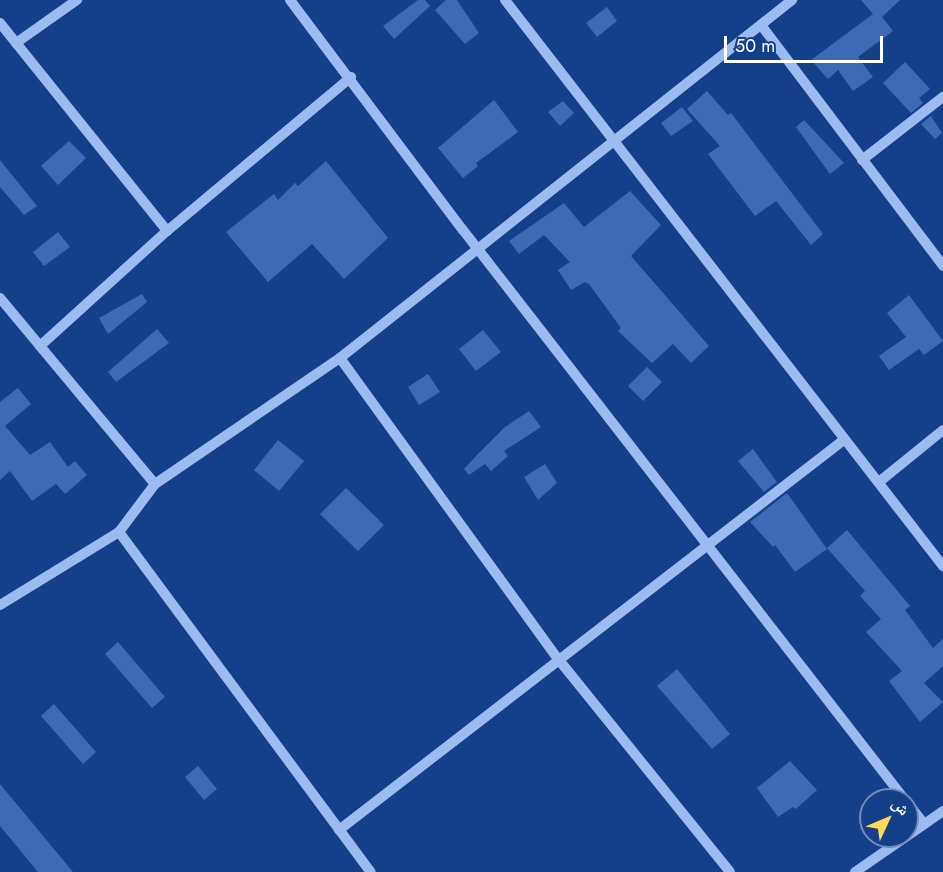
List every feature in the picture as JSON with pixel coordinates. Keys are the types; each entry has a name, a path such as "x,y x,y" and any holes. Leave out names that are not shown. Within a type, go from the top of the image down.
{"street":[{"path":"16,43 77,0"},
{"path":"290,0 351,77 477,249 896,788"},
{"path":"505,0 943,566"},
{"path":"2,598 119,532 155,484 340,358 792,0"},
{"path":"0,23 167,231"},
{"path":"761,25 943,267"},
{"path":"40,346 167,231 351,77"},
{"path":"862,160 943,96"},
{"path":"0,298 155,484"},
{"path":"340,358 559,660 730,872"},
{"path":"879,482 943,430"},
{"path":"339,830 845,439"},
{"path":"119,532 371,872"},
{"path":"855,872 943,811"},
{"path":"919,818 924,824"}],"building":[{"path":"418,0 425,0 430,6 394,39 383,26"},
{"path":"446,0 457,0 479,33 465,44 435,10"},
{"path":"861,0 900,0 882,17 893,31 858,57 873,77 853,91 838,70 828,79 811,60 873,14"},
{"path":"607,7 617,21 597,37 586,23"},
{"path":"905,62 930,89 919,98 923,103 911,113 883,83"},
{"path":"707,91 728,115 731,113 823,234 811,245 776,201 755,216 708,154 720,146 687,109"},
{"path":"494,100 518,132 476,163 478,166 463,178 438,148"},
{"path":"563,101 574,113 560,126 548,112"},
{"path":"682,107 693,121 671,136 661,123"},
{"path":"931,116 942,133 935,139 921,124"},
{"path":"804,120 844,163 830,174 796,127"},
{"path":"69,141 86,158 58,185 41,166"},
{"path":"0,160 37,206 24,215 0,187"},
{"path":"326,161 388,238 344,279 312,244 268,282 226,232 274,194 278,200 295,183 298,186"},
{"path":"630,191 661,225 631,256 709,346 691,363 673,344 652,363 618,331 621,328 589,284 585,282 571,290 558,270 570,262 544,235 519,254 509,241 564,203 584,227"},
{"path":"58,232 70,247 44,266 33,252"},
{"path":"142,294 147,302 108,334 99,318"},
{"path":"909,295 943,341 924,355 919,349 889,370 879,356 906,337 887,313"},
{"path":"157,329 169,343 116,382 108,372"},
{"path":"483,330 501,352 476,371 459,349"},
{"path":"647,367 662,382 643,401 628,386"},
{"path":"428,374 440,392 419,405 408,387"},
{"path":"18,388 31,404 5,426 30,455 50,442 68,467 75,461 87,475 65,494 56,484 32,501 10,471 0,480 0,402"},
{"path":"529,411 541,427 504,451 508,456 491,471 485,464 469,475 464,469 477,455 505,427"},
{"path":"278,440 304,461 279,491 254,470"},
{"path":"753,449 777,482 764,492 738,461"},
{"path":"545,464 557,483 538,500 524,477"},
{"path":"346,488 384,525 358,551 320,514"},
{"path":"787,493 827,549 795,572 775,545 773,547 750,522"},
{"path":"847,530 910,606 905,610 933,648 943,639 943,666 924,683 943,702 920,722 889,681 902,671 866,632 881,619 860,596 865,591 827,548"},
{"path":"118,642 165,697 152,708 105,654"},
{"path":"677,669 730,734 712,749 657,686"},
{"path":"54,704 96,752 83,764 41,716"},
{"path":"790,761 817,790 796,809 793,807 778,817 757,788"},
{"path":"198,766 217,789 204,800 185,777"},
{"path":"0,784 73,872 38,872 0,826"}]}
